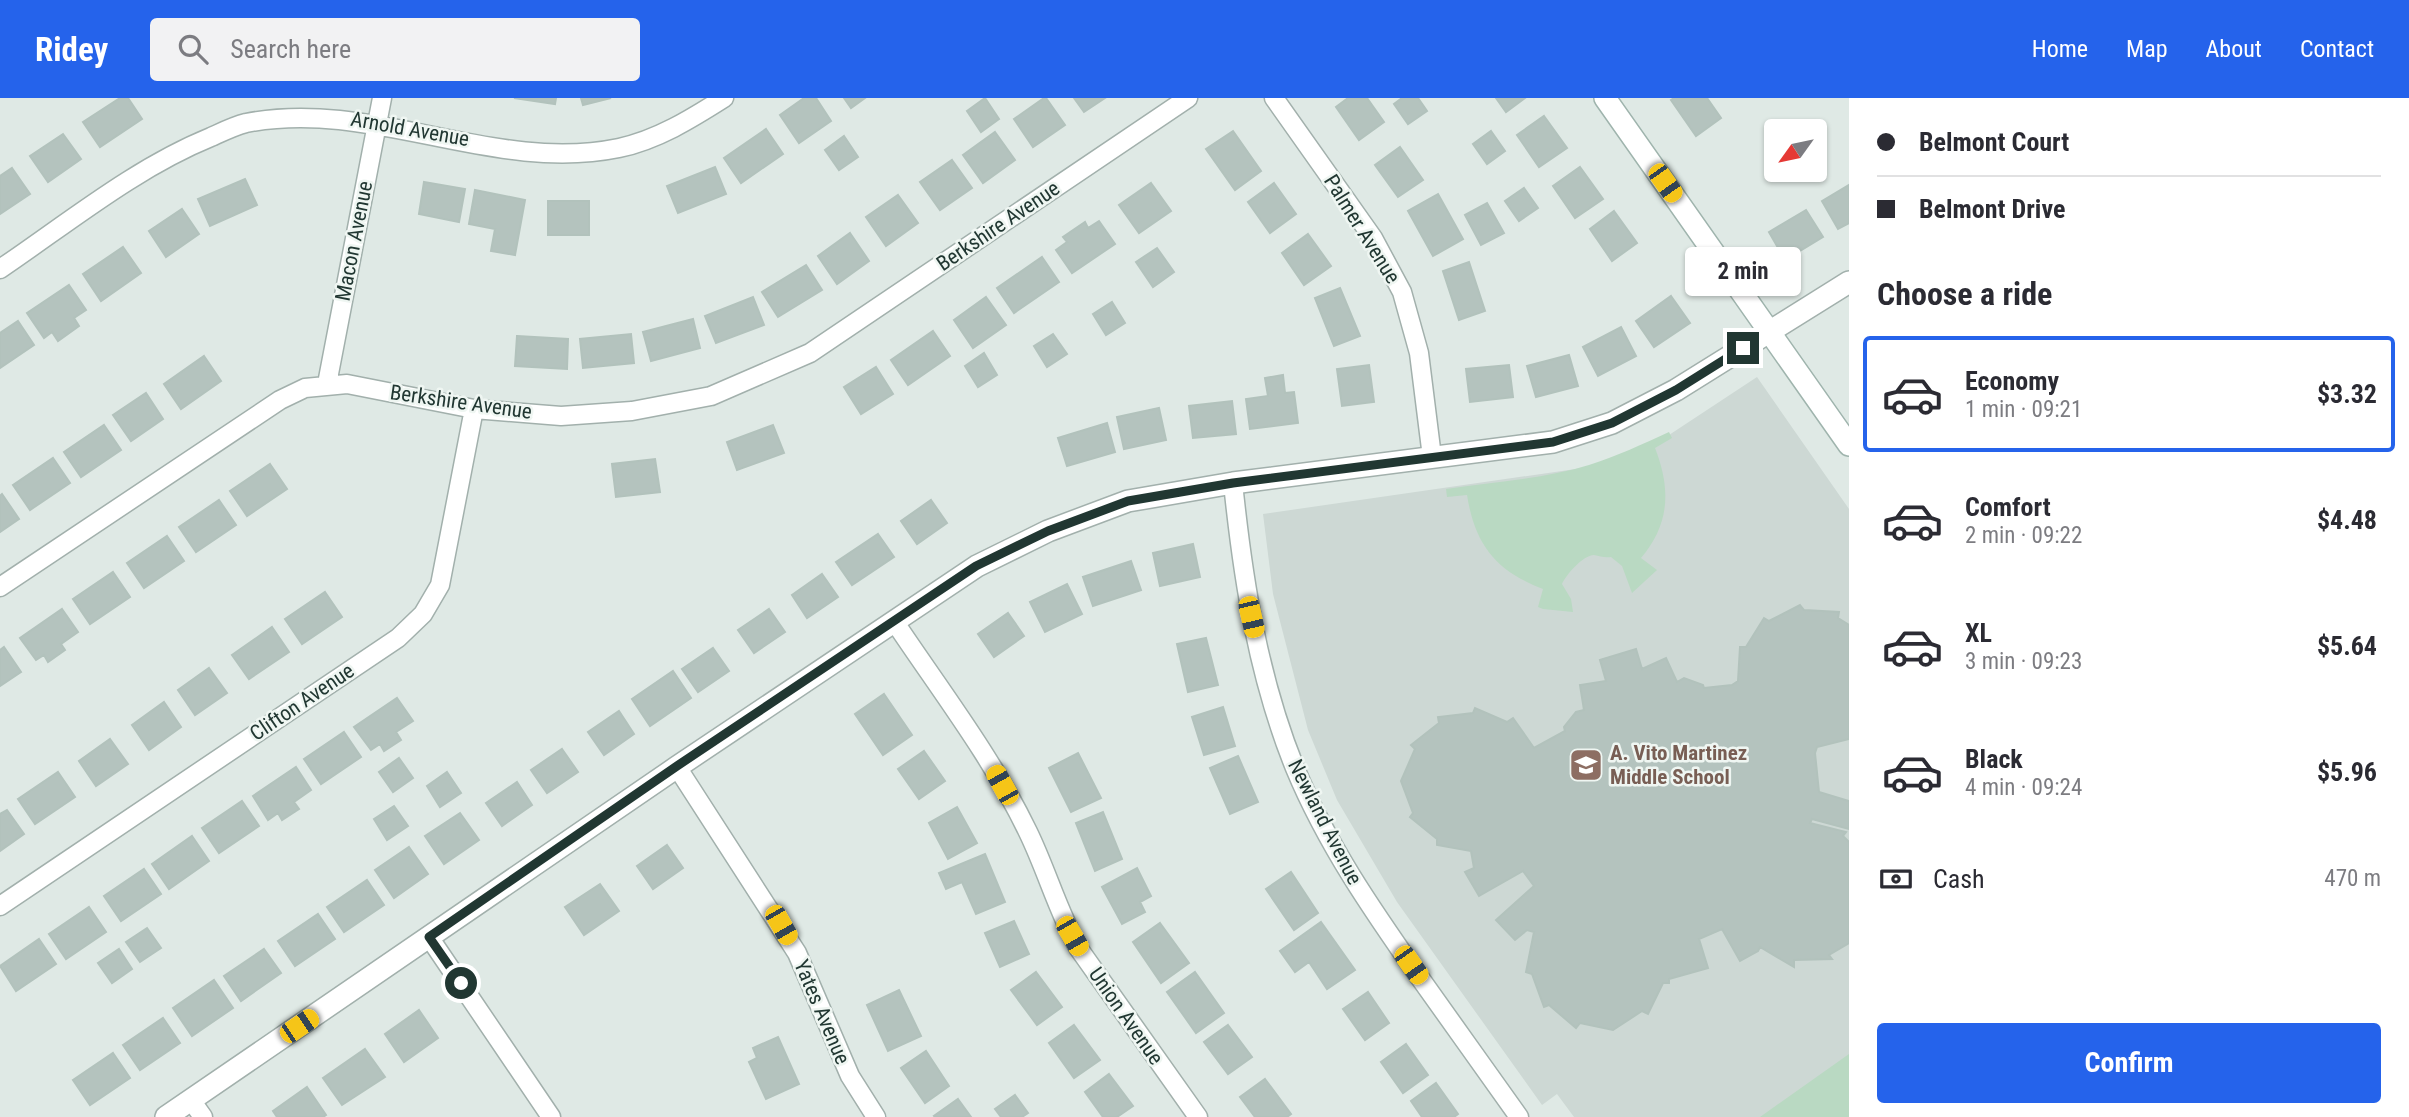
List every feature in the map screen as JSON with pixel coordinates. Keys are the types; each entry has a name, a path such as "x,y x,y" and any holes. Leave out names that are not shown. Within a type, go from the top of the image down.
{"street":[{"name":"Macon Avenue","path":"327,384 382,98"},
{"name":"Arnold Avenue","path":"0,269 176,152 245,123 311,113 377,120 518,149 583,153 620,148 654,137 688,121 724,98"},
{"name":"Berkshire Avenue","path":"0,587 280,400 305,388 349,384 474,409 561,416 632,411 712,396 810,353 1188,98"},
{"name":"Palmer Avenue","path":"1274,98 1373,239 1402,292 1419,353 1432,457"},
{"path":"1605,98 1849,445"},
{"path":"166,1117 197,1109 429,937 677,766 976,566 1048,531 1128,501 1233,483 1553,442 1612,423 1676,390 1849,282"},
{"name":"Clifton Avenue","path":"0,906 398,638 424,614 440,585 474,409"},
{"name":"Newland Avenue","path":"1233,483 1251,617 1280,727 1316,814 1351,877 1519,1117"},
{"name":"Union Avenue","path":"894,621 994,770 1011,800 1029,834 1064,924 1079,949 1198,1117"},
{"name":"Yates Avenue","path":"677,766 797,953 850,1076 876,1117"},
{"path":"429,937 551,1117"}],"shaded area":[{"name":"A. Vito Martinez Middle School","path":"1757,377 1849,509 1849,1117 1574,1117 1557,1094 1542,1105 1397,902 1337,800 1308,730 1273,594 1263,514 1610,464 1669,435"}],"green space":[{"path":"1669,432 1672,438 1655,448 1664,478 1665,506 1658,532 1641,558 1657,570 1632,593 1622,566 1611,557 1594,555 1585,558 1575,566 1562,584 1571,599 1573,612 1538,607 1543,589 1512,574 1490,554 1476,528 1467,495 1447,497 1446,489 1572,470 1620,454"},
{"path":"1849,1054 1849,1117 1760,1117"}],"building":[{"path":"120,98 128,98 142,119 100,147 83,122"},
{"path":"514,98 556,98 555,104"},
{"path":"581,98 611,98 583,105"},
{"path":"804,98 816,98 831,121 799,143 780,115"},
{"path":"844,98 865,98 851,108"},
{"path":"985,98 999,119 981,132 967,111"},
{"path":"1044,98 1065,125 1033,147 1014,119"},
{"path":"1074,98 1105,98 1084,112"},
{"path":"1348,98 1367,98 1384,122 1359,140 1336,107"},
{"path":"1402,98 1418,98 1427,111 1408,124 1394,104"},
{"path":"1496,98 1525,98 1506,112"},
{"path":"1707,98 1721,118 1696,136 1671,100"},
{"path":"1544,116 1567,148 1539,167 1517,135"},
{"path":"766,129 783,154 741,183 724,158"},
{"path":"1233,131 1261,171 1235,190 1206,149"},
{"path":"1491,131 1505,151 1487,164 1473,144"},
{"path":"995,132 1015,160 983,183 963,155"},
{"path":"63,134 81,159 48,182 30,156"},
{"path":"844,136 858,157 839,170 825,150"},
{"path":"1400,147 1423,180 1398,197 1375,165"},
{"path":"952,160 972,188 940,210 920,182"},
{"path":"715,167 726,194 678,213 667,186"},
{"path":"1580,167 1603,199 1575,218 1553,186"},
{"path":"12,168 30,194 0,214 0,176"},
{"path":"245,179 257,205 210,226 198,199"},
{"path":"424,182 465,189 459,222 419,214"},
{"path":"1151,183 1171,211 1139,233 1119,205"},
{"path":"1274,183 1296,214 1270,233 1248,202"},
{"path":"1849,185 1849,223 1838,229 1822,201"},
{"path":"1524,188 1538,208 1519,221 1505,201"},
{"path":"475,190 525,200 515,255 491,251 495,229 469,224"},
{"path":"1438,194 1463,239 1433,256 1408,211"},
{"path":"898,195 918,223 886,246 866,217"},
{"path":"548,201 589,201 589,235 548,235"},
{"path":"1487,203 1504,233 1481,245 1465,215"},
{"path":"182,209 199,234 166,257 149,231"},
{"path":"1806,210 1823,237 1785,260 1769,232"},
{"path":"1614,211 1637,243 1612,261 1590,229"},
{"path":"1099,221 1115,244 1072,273 1056,250 1067,242 1063,237 1085,222 1088,228"},
{"path":"850,233 869,261 837,284 818,256"},
{"path":"1308,234 1331,266 1304,285 1282,253"},
{"path":"123,247 141,273 101,301 83,274"},
{"path":"1157,248 1174,272 1153,287 1136,262"},
{"path":"1042,257 1059,282 1014,313 997,288"},
{"path":"1469,262 1485,311 1459,320 1443,271"},
{"path":"806,265 822,290 778,317 762,292"},
{"path":"69,285 86,310 74,318 79,326 58,341 52,332 44,338 27,313"},
{"path":"1340,288 1360,336 1334,346 1315,298"},
{"path":"1671,296 1690,323 1654,347 1636,321"},
{"path":"753,297 764,325 716,343 705,316"},
{"path":"986,297 1006,325 973,348 954,320"},
{"path":"1112,302 1125,323 1106,335 1093,314"},
{"path":"693,319 700,348 651,361 643,332"},
{"path":"18,321 34,345 0,368 0,333"},
{"path":"1621,327 1636,356 1598,376 1583,347"},
{"path":"933,331 950,356 908,385 891,360"},
{"path":"631,334 634,363 583,368 580,339"},
{"path":"1053,334 1067,354 1047,367 1034,346"},
{"path":"517,336 568,339 567,369 515,366"},
{"path":"984,353 997,375 978,387 965,366"},
{"path":"1569,355 1578,386 1536,397 1527,366"},
{"path":"204,356 221,381 181,409 164,384"},
{"path":"1369,365 1374,402 1342,406 1337,369"},
{"path":"1509,365 1513,397 1470,402 1466,369"},
{"path":"876,367 893,394 861,414 844,387"},
{"path":"1283,375 1285,393 1294,392 1298,423 1250,429 1246,399 1268,396 1265,378"},
{"path":"146,393 163,419 131,441 113,415"},
{"path":"1232,401 1236,434 1193,438 1189,406"},
{"path":"1159,408 1166,440 1124,449 1117,417"},
{"path":"1107,423 1115,452 1067,466 1058,438"},
{"path":"104,425 121,450 81,477 64,452"},
{"path":"773,425 784,453 737,470 727,442"},
{"path":"53,458 70,483 30,510 13,485"},
{"path":"655,459 660,492 616,497 612,464"},
{"path":"270,464 287,489 247,516 230,491"},
{"path":"2,494 19,519 0,532 0,496"},
{"path":"219,500 236,525 196,552 179,527"},
{"path":"931,500 947,523 917,544 901,521"},
{"path":"878,534 894,557 852,585 836,562"},
{"path":"167,536 184,561 144,588 127,563"},
{"path":"1193,544 1200,577 1160,586 1153,553"},
{"path":"1131,561 1141,590 1093,606 1083,577"},
{"path":"113,572 130,597 90,624 73,599"},
{"path":"822,574 838,597 807,618 792,595"},
{"path":"1067,584 1082,614 1045,632 1030,602"},
{"path":"325,592 342,617 302,644 285,619"},
{"path":"1800,605 1804,610 1839,612 1838,618 1849,625 1849,739 1817,747 1815,753 1819,792 1849,801 1849,829 1812,819 1810,823 1846,832 1843,836 1849,842 1849,943 1829,955 1832,959 1794,960 1794,967 1760,947 1758,951 1740,961 1722,929 1699,939 1708,968 1663,983 1648,1014 1642,1011 1613,1030 1580,1023 1576,1028 1549,1005 1544,1007 1532,974 1526,972 1534,932 1527,930 1515,940 1496,920 1534,886 1523,871 1479,896 1465,872 1474,868 1471,851 1437,845 1437,839 1410,817 1413,813 1401,781 1415,749 1411,745 1439,723 1438,717 1473,713 1475,708 1507,722 1513,718 1534,748 1565,731 1564,727 1576,712 1584,710 1580,685 1606,681 1600,660 1636,649 1642,669 1666,658 1677,682 1684,678 1703,685 1704,688 1732,685 1738,681 1740,647 1746,647 1764,618 1769,621"},
{"path":"62,609 78,632 61,644 65,650 48,662 44,655 36,660 20,638"},
{"path":"769,609 785,632 754,653 738,630"},
{"path":"1008,613 1024,636 994,657 978,634"},
{"path":"272,627 289,652 249,679 232,655"},
{"path":"1206,638 1218,685 1188,692 1177,644"},
{"path":"4,647 21,672 0,686 0,650"},
{"path":"713,648 729,671 698,692 682,669"},
{"path":"209,668 227,693 195,715 178,690"},
{"path":"673,671 691,698 650,726 632,699"},
{"path":"884,694 912,735 883,755 855,714"},
{"path":"397,698 413,721 396,732 401,740 384,751 380,744 371,750 354,727"},
{"path":"164,702 181,727 149,750 132,725"},
{"path":"1223,707 1235,746 1204,755 1192,717"},
{"path":"619,711 634,734 604,755 588,732"},
{"path":"344,732 361,757 321,784 304,759"},
{"path":"110,739 128,764 96,786 79,761"},
{"path":"562,749 578,772 547,793 531,770"},
{"path":"924,751 945,781 919,799 898,769"},
{"path":"1078,753 1101,798 1071,812 1049,768"},
{"path":"1238,756 1258,802 1230,814 1210,768"},
{"path":"399,758 413,778 393,792 379,772"},
{"path":"296,767 311,790 294,802 299,809 282,820 278,813 268,820 253,796"},
{"path":"58,772 75,797 35,824 18,799"},
{"path":"447,772 461,793 440,807 427,786"},
{"path":"517,782 532,805 502,826 486,803"},
{"path":"242,801 259,826 219,853 202,828"},
{"path":"394,806 408,826 387,840 374,819"},
{"path":"957,807 977,843 948,859 929,823"},
{"path":"7,810 24,834 0,851 0,814"},
{"path":"1103,812 1122,859 1095,871 1076,823"},
{"path":"460,813 479,840 444,864 425,836"},
{"path":"192,836 209,861 169,889 152,864"},
{"path":"667,845 683,868 653,889 637,866"},
{"path":"409,847 428,874 394,898 375,870"},
{"path":"985,854 1005,902 976,914 962,882 946,889 939,873"},
{"path":"1137,868 1151,896 1140,902 1145,912 1122,924 1102,887"},
{"path":"144,869 161,894 121,921 104,896"},
{"path":"1291,872 1318,913 1294,930 1266,889"},
{"path":"367,880 384,905 344,932 327,907"},
{"path":"600,884 619,911 584,935 565,907"},
{"path":"89,907 106,932 66,959 49,934"},
{"path":"318,914 335,939 295,966 278,941"},
{"path":"1014,921 1029,954 1000,967 985,933"},
{"path":"1321,922 1355,970 1327,989 1309,962 1295,972 1280,951"},
{"path":"1160,923 1189,963 1161,983 1133,942"},
{"path":"147,928 161,948 140,962 126,942"},
{"path":"39,939 56,964 16,991 0,966"},
{"path":"119,949 132,969 112,983 98,963"},
{"path":"264,949 281,973 241,1001 224,976"},
{"path":"1036,972 1062,1007 1037,1025 1011,990"},
{"path":"1195,972 1224,1013 1196,1033 1167,992"},
{"path":"214,980 233,1008 192,1036 173,1008"},
{"path":"899,990 921,1036 888,1051 867,1005"},
{"path":"1368,992 1389,1023 1365,1040 1343,1009"},
{"path":"419,1010 438,1038 404,1062 385,1034"},
{"path":"163,1018 180,1043 140,1070 123,1045"},
{"path":"1074,1025 1100,1060 1074,1078 1049,1043"},
{"path":"1228,1025 1252,1057 1228,1074 1204,1042"},
{"path":"778,1037 799,1084 766,1099 749,1062 757,1058 753,1048"},
{"path":"1406,1044 1428,1075 1403,1093 1381,1062"},
{"path":"365,1049 385,1077 342,1105 323,1078"},
{"path":"926,1051 949,1086 925,1103 901,1068"},
{"path":"113,1053 130,1078 90,1105 73,1080"},
{"path":"1109,1074 1133,1106 1117,1117 1103,1117 1085,1092"},
{"path":"1265,1079 1291,1114 1287,1117 1255,1117 1240,1097"},
{"path":"1436,1083 1458,1114 1454,1117 1422,1117 1411,1101"},
{"path":"307,1087 326,1115 277,1117 273,1111"},
{"path":"1015,1095 1028,1113 1022,1117 1001,1117 995,1109"},
{"path":"958,1099 971,1117 934,1116"}],"place":[{"name":"A. Vito Martinez Middle School","path":"1586,765"}],"route":[{"path":"461,983 429,937 677,766 976,566 1048,531 1128,501 1233,483 1553,442 1612,423 1676,390 1743,348"}]}
